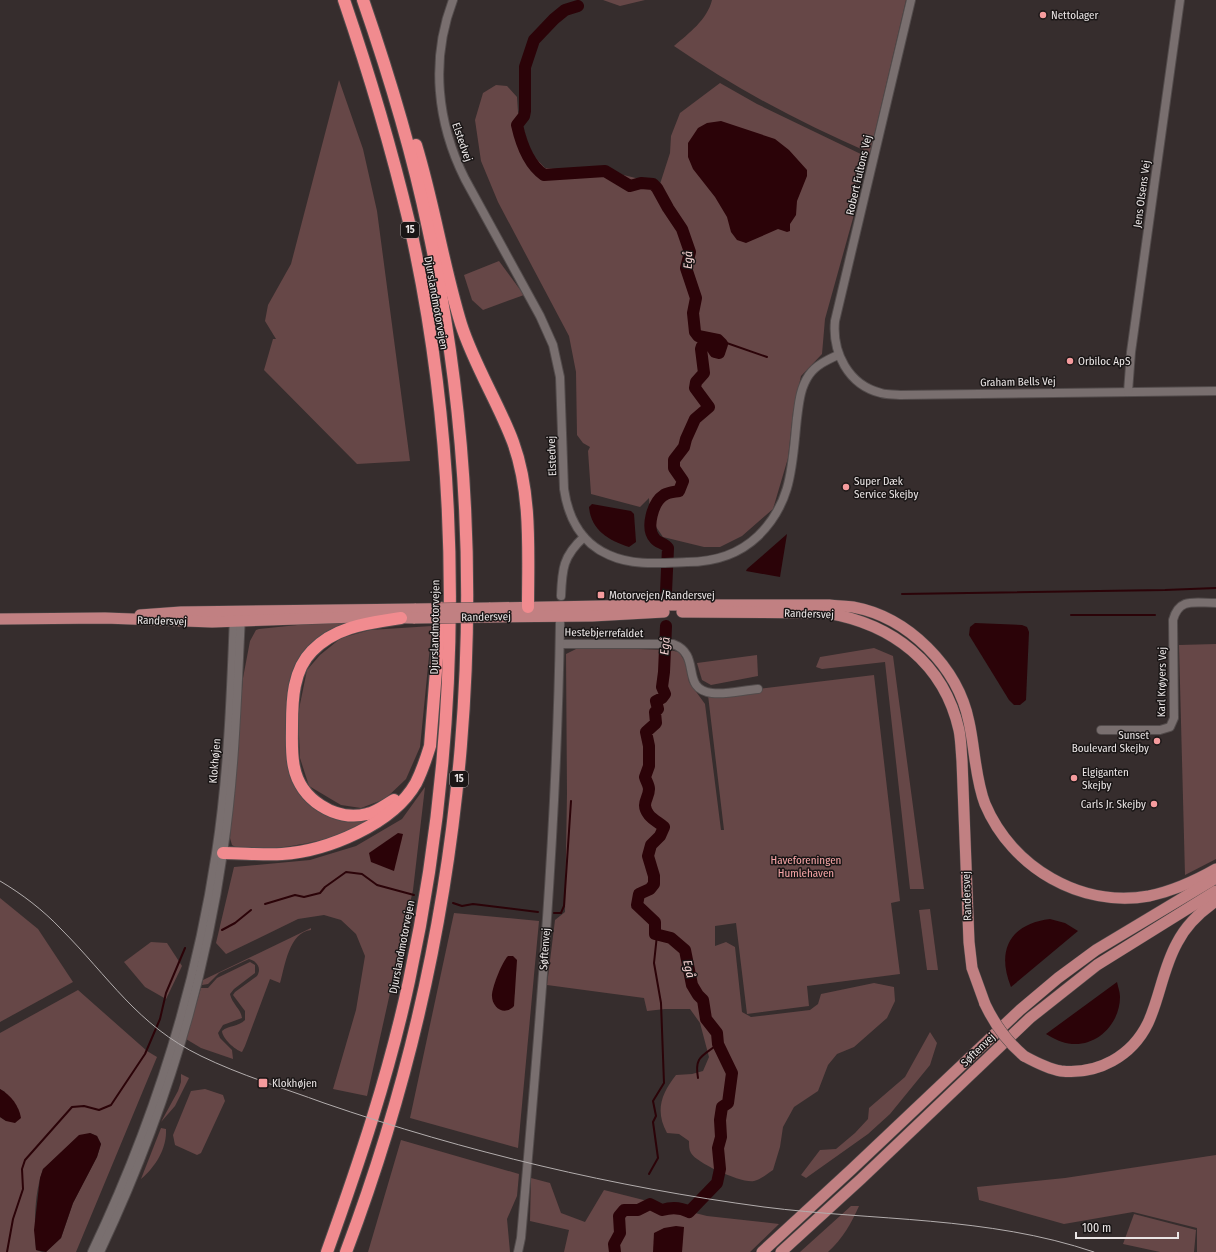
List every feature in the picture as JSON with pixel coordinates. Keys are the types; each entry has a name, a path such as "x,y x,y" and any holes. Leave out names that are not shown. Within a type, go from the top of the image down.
{"highway":[{"name":"Djurslandmotorvejen","path":"327,1252 358,1165 394,1042 409,982 432,852 441,784 449,660 448,547 444,467 431,346 409,224 388,137 367,67 344,0"},
{"name":"Djurslandmotorvejen","path":"346,1252 395,1108 423,1000 439,919 458,787 466,663 467,608 466,519 460,435 438,279 428,228 405,133 363,0"},
{"path":"366,0 391,64 418,153 457,310 466,338 514,443 522,472 526,502 528,612"},
{"path":"220,853 264,854 300,852 337,841 360,831 381,819 401,802 415,784 425,764 430,746 432,728 441,621 444,467"},
{"path":"401,618 357,625 333,635 312,652 303,663 294,688 292,714 294,768 301,786 312,800 339,814 355,816 368,814 397,798 410,782 421,763 432,728"}],"main road":[{"name":"Randersvej","path":"238,617 829,605 853,607 877,615 902,628 927,646 951,678 958,690 969,720 979,783 986,804 997,827 1014,850 1036,869 1066,886 1096,896 1124,898 1149,896 1181,887 1216,869"},
{"name":"Randersvej","path":"0,619 115,618 181,612 238,617 401,618 416,614"},
{"name":"Randersvej","path":"528,612 592,616 658,612 827,613 848,617 873,625 908,646 937,679 946,694 959,731 962,760 969,942 972,968 985,1004 1000,1032 1010,1044 1024,1056 1041,1065 1060,1071 1082,1071 1103,1066 1123,1055 1138,1040 1148,1022 1164,973 1176,943 1191,922 1216,901"},
{"name":"Søftenvej","path":"762,1252 852,1170 1020,1010 1058,978 1096,950 1216,878"},
{"name":"Søftenvej","path":"781,1252 861,1179 1030,1018 1097,966 1216,891"}],"street":[{"name":"Elstedvej","path":"453,0 442,36 439,63 439,92 446,132 455,159 465,180 540,316 553,345 560,377 564,489 567,505 572,519 584,537 599,550 620,560 643,563 705,562 726,557 748,546 769,525 782,505 790,482 801,390 809,375 815,368 838,355"},
{"name":"Robert Fultons Vej","path":"838,355 834,333 837,315 911,0"},
{"name":"Jens Olsens Vej","path":"1128,392 1133,337 1180,0"},
{"name":"Graham Bells Vej","path":"838,355 844,365 858,381 868,388 881,393 915,395 1216,391"},
{"path":"561,596 563,565 572,548 584,537"},
{"name":"Karl Krøyers Vej","path":"1100,730 1160,730 1170,727 1174,718 1173,620 1176,610 1180,605 1188,603 1216,603"},
{"name":"Klokhøjen","path":"100,1252 139,1164 163,1101 184,1034 207,943 235,741 238,617"},
{"name":"Hestebjerrefaldet","path":"560,623 560,644 666,644 684,649 689,656 691,674 697,687 703,692 713,693 758,689"},
{"name":"Søftenvej","path":"518,1252 521,1238 548,909 557,765 560,644"},
{"name":"Klokhøjen","path":"92,1252 111,1212 133,1157 155,1100 177,1032 220,853"}],"green space":[{"path":"603,0 645,0 620,6"},
{"path":"712,0 906,0 870,153 819,130 745,91 697,62 674,46 702,20 710,7"},
{"path":"339,80 363,149 377,211 410,461 357,464 264,370 273,339 276,339 265,321 268,305 291,264"},
{"path":"720,83 757,104 867,157 863,177 856,182 855,189 860,193 825,319 822,354 801,376 793,412 788,458 773,509 742,536 720,547 704,547 663,537 650,518 649,498 640,507 591,494 588,451 590,447 583,443 577,435 576,372 569,336 498,202 481,161 475,120 483,93 496,85 507,86 517,97 518,112 531,153 545,168 568,170 591,167 660,184 670,153 671,136 680,113"},
{"path":"499,261 524,295 483,310 472,300 464,275"},
{"path":"355,619 306,653 289,760 314,805 378,815 346,833 322,840 270,849 241,848 232,845 230,838 243,678 250,641 256,630 259,629"},
{"path":"432,626 420,747 406,779 385,799 361,808 341,805 309,786 300,758 298,714 307,670 320,655 341,638 370,630"},
{"path":"1216,644 1216,859 1185,875 1179,645"},
{"name":"Haveforeningen Humlehaven","path":"580,647 669,650 679,652 685,662 689,682 705,704 721,830 724,830 708,695 874,675 900,901 891,903 900,974 807,986 809,1006 747,1014 736,923 715,926 715,946 726,942 735,947 742,1012 751,1017 810,1010 818,1004 821,994 874,983 894,987 895,1001 887,1018 854,1047 837,1054 828,1065 818,1091 794,1107 783,1127 780,1147 773,1170 764,1177 754,1181 748,1181 731,1176 701,1162 691,1153 689,1149 689,1141 679,1134 667,1133 663,1125 661,1117 661,1103 663,1096 671,1082 676,1075 692,1074 703,1071 709,1057 700,1023 690,1009 647,1011 644,998 547,985 555,920 565,912 567,793 566,654"},
{"path":"874,648 893,656 924,889 910,889 885,662 822,669 816,667 820,657"},
{"path":"757,655 758,676 711,685 702,680 697,663"},
{"path":"425,787 413,890 367,1096 333,1089 356,1010 365,956 356,934 341,920 324,915 298,919 226,954 216,943 234,867 310,860 356,846 402,819"},
{"path":"0,898 38,929 73,982 0,1022"},
{"path":"930,909 938,970 927,970 919,910"},
{"path":"454,913 539,921 518,1148 410,1118"},
{"path":"311,928 311,930 304,932 293,943 286,959 280,983 270,979 245,1046 242,1052 239,1051 226,1040 222,1031 245,1020 245,1011 233,995 257,976 259,970 258,965 249,959 219,973 208,984 202,985 203,980"},
{"path":"151,942 167,943 182,966 166,999 145,987 124,962"},
{"path":"250,962 255,965 255,973 234,989 230,994 242,1018 223,1025 218,1033 220,1038 232,1050 233,1059 201,1048 186,1039 201,988 208,988 217,978"},
{"path":"78,990 147,1051 157,1057 76,1252 46,1252 61,1238 73,1203 97,1157 101,1144 97,1136 90,1133 43,1169 36,1199 35,1220 36,1250 42,1252 0,1252 0,1117 6,1121 5,1092 0,1089 0,1033"},
{"path":"930,1032 937,1043 930,1065 890,1114 868,1134 806,1178 801,1175 820,1150 836,1149 855,1133 868,1119 869,1108 905,1077"},
{"path":"181,1074 189,1078 175,1106 161,1122 178,1091 181,1082"},
{"path":"205,1089 223,1095 225,1101 201,1153 197,1155 175,1145 173,1135 191,1091"},
{"path":"161,1128 166,1129 166,1136 162,1150 151,1169 141,1179"},
{"path":"401,1140 519,1174 517,1196 507,1219 510,1252 368,1252"},
{"path":"1216,1155 1216,1252 1197,1252 1197,1228 1133,1212 1064,1224 979,1200 977,1187 1065,1178"},
{"path":"531,1178 550,1183 561,1213 585,1222 604,1190 707,1216 779,1224 750,1252 564,1252 569,1230 530,1221"},
{"path":"851,1206 859,1206 846,1230 828,1252 800,1252"},
{"path":"1134,1214 1196,1230 1194,1252 1160,1252 1123,1244"}],"shaded area":[{"path":"721,121 775,139 789,150 807,170 807,176 797,201 796,215 790,224 790,231 787,232 778,229 746,243 737,240 731,232 727,217 715,197 693,169 688,157 688,143 698,128 707,123"},
{"path":"592,504 631,511 634,514 636,542 629,547 614,541 602,533 593,522 590,515 589,507"},
{"path":"787,534 780,577 746,571 747,569"},
{"path":"975,623 1022,625 1027,627 1029,632 1026,700 1020,705 1014,705 1009,700 969,635 970,627"},
{"path":"398,833 403,834 394,871 371,862 369,853"},
{"path":"1050,919 1065,923 1078,931 1011,987 1005,961 1006,951 1010,941 1016,933 1025,927 1036,922"},
{"path":"508,956 513,956 517,960 514,1006 506,1011 499,1009 496,1006 492,999 492,994 498,974"},
{"path":"1117,982 1120,997 1119,1007 1112,1024 1099,1037 1082,1044 1072,1044 1065,1043 1046,1034"},
{"path":"0,1089 11,1098 18,1109 21,1118 15,1123 6,1121 0,1117"},
{"path":"90,1133 97,1136 101,1144 97,1157 73,1203 61,1238 46,1252 36,1250 34,1230 40,1178 43,1169 79,1135"},
{"path":"676,1226 684,1227 682,1252 653,1252 654,1233 664,1228"}],"waterway":[{"name":"Egå","path":"578,6 565,10 534,40 525,67 525,111 524,116 517,125 523,146 529,159 544,175 605,171 630,186 641,183 653,184 682,229 690,252 686,268 696,298 693,313 695,332 698,336 718,340 722,344 719,353 715,352 710,344 702,346 701,349 704,373 696,382 695,388 709,407 695,419 684,447 674,460 674,468 683,481 679,491 668,493 660,498 652,516 652,534 656,540 668,548 666,592"},
{"path":"721,341 767,357"},
{"path":"902,594 1216,588"},
{"path":"1071,615 1155,615"},
{"name":"Egå","path":"615,1252 614,1244 620,1233 619,1216 624,1210 638,1210 650,1204 662,1210 676,1208 689,1212 717,1183 720,1169 718,1148 721,1137 720,1120 722,1107 728,1103 732,1073 718,1044 717,1033 706,1019 703,1000 692,985 685,950 671,938 655,934 655,922 637,905 639,894 650,889 654,884 654,876 648,856 651,845 660,836 664,827 646,811 645,804 649,792 649,786 645,777 649,766 649,746 646,732 656,723 655,712 658,709 656,701 662,698 665,694 662,687 666,626"},
{"path":"554,913 561,913 564,906 571,801"},
{"path":"265,904 295,895 304,897 320,893 325,887 346,872 362,874 377,885 414,895"},
{"path":"453,903 462,906 473,904 538,912"},
{"path":"222,930 235,923 251,910"},
{"path":"649,1174 658,1158 653,1122 656,1116 653,1101 664,1083 661,1003 654,963 657,935"},
{"path":"7,1252 13,1219 23,1189 22,1169 25,1160 72,1107 84,1106 99,1110 111,1105 145,1054 160,1019 166,993 185,948"},
{"path":"698,1078 697,1065 701,1057 718,1044"}],"tram line":[{"path":"0,881 16,891 47,915 141,1015 179,1044 201,1056 231,1069 324,1103 378,1121 486,1152 541,1166 652,1189 764,1207 972,1226 1054,1240 1094,1252"}],"place":[{"name":"Nettolager","path":"1043,15"},
{"name":"Orbiloc ApS","path":"1070,361"},
{"name":"Super Dæk Service Skejby","path":"846,487"},
{"name":"Motorvejen/Randersvej","path":"601,595"},
{"name":"Sunset Boulevard Skejby","path":"1157,741"},
{"name":"Elgiganten Skejby","path":"1074,778"},
{"name":"Carls Jr. Skejby","path":"1154,804"},
{"name":"Klokhøjen","path":"263,1083"}]}
